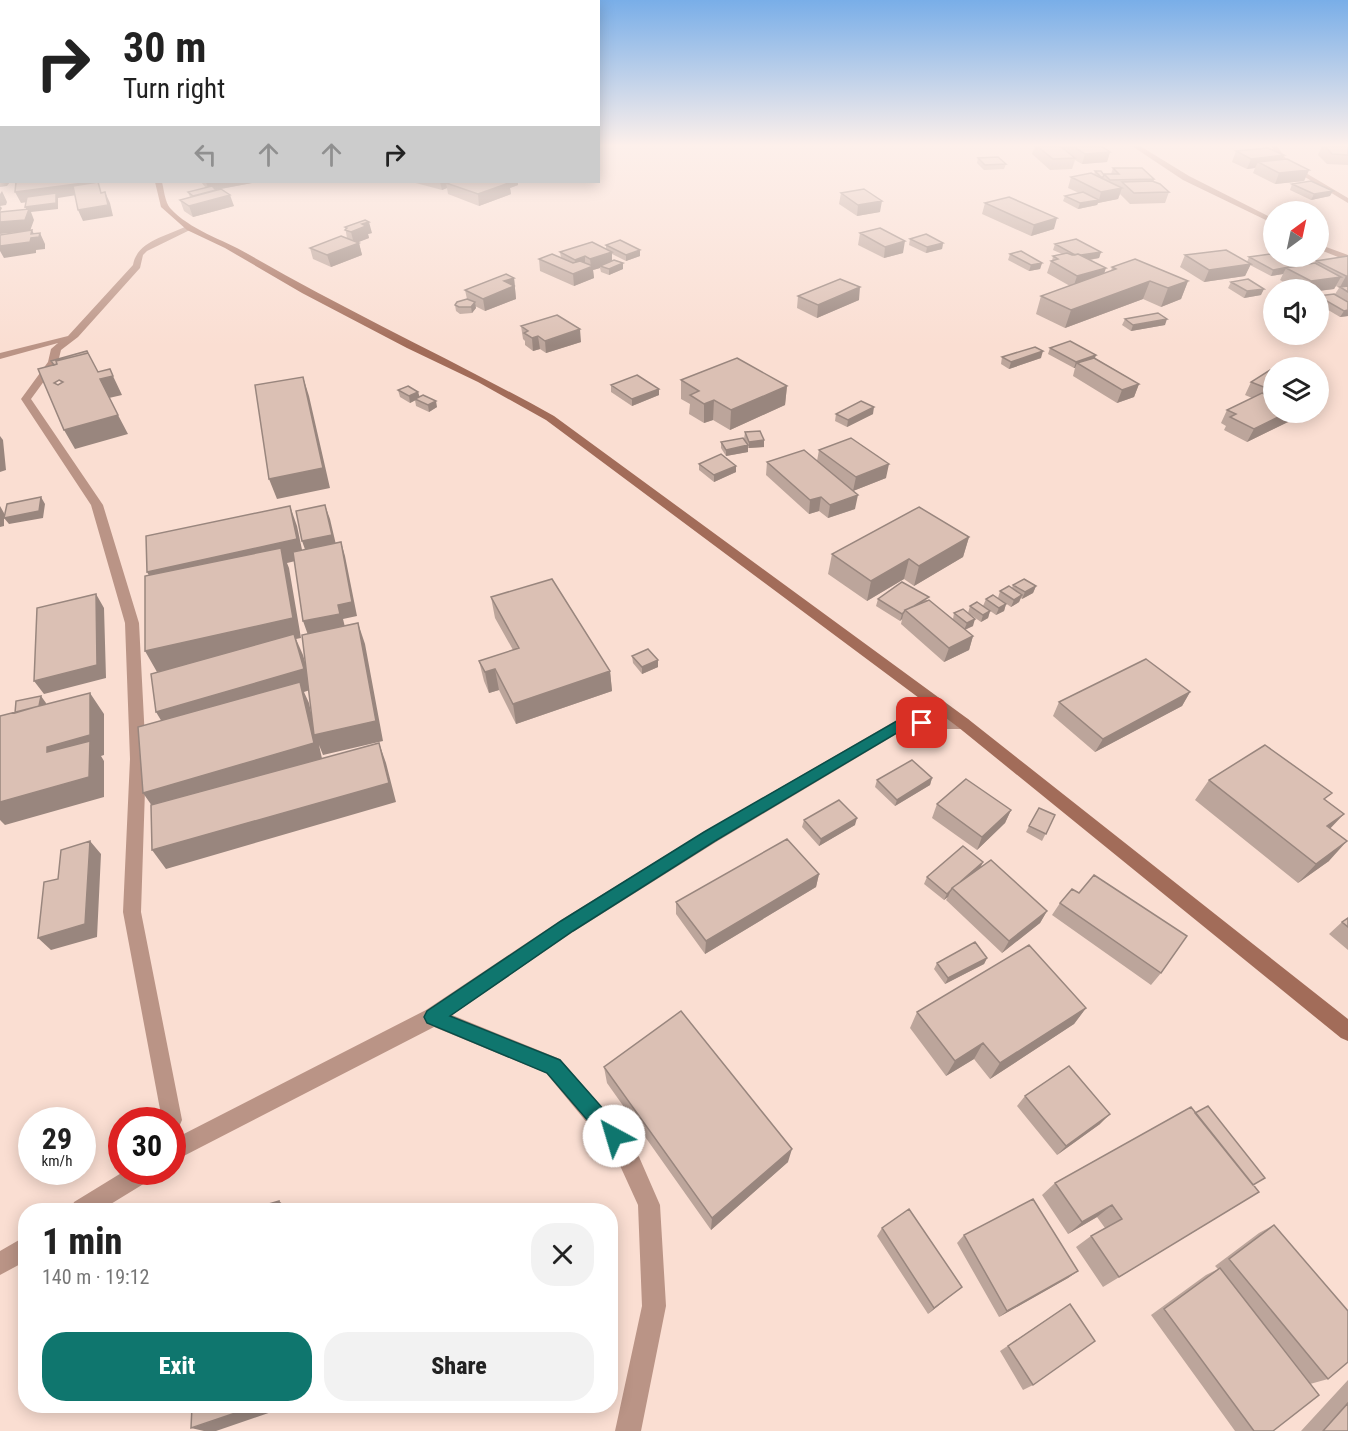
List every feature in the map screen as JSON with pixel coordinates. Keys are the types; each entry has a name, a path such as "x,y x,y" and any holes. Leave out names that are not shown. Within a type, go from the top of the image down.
{"main road":[{"path":"172,213 190,228 228,246 304,291 482,380 550,418 963,723 1348,1031"}],"street":[{"path":"169,1107 132,912 138,759 132,623 97,505 26,399 53,362 56,349 75,335 137,266 139,255 144,249 190,228"},
{"path":"1329,250 1347,257"},
{"path":"0,356 75,335"},
{"path":"186,1144 433,1017 567,926 710,837 902,723 963,723"},
{"path":"433,1017 553,1066 626,1151 649,1206 654,1306 628,1431"},
{"path":"93,1203 121,1185"},
{"path":"0,1264 18,1252"}],"building":[{"path":"0,213 28,213 25,220 0,222"},
{"path":"1007,213 1045,213 1057,218 1034,225"},
{"path":"365,220 369,222 362,224 366,226 351,232 345,230 347,228 345,227"},
{"path":"880,228 905,241 885,247 860,233"},
{"path":"32,230 31,234 40,233 39,237 31,238 30,242 0,246 0,235"},
{"path":"926,234 943,243 927,247 910,239"},
{"path":"341,236 359,243 327,255 310,248"},
{"path":"1076,239 1101,252 1075,255 1055,244"},
{"path":"620,240 640,250 626,255 606,245"},
{"path":"592,242 612,252 590,259 585,256 575,260 560,252"},
{"path":"1226,250 1251,264 1209,270 1185,255"},
{"path":"1021,251 1042,263 1031,265 1010,254"},
{"path":"1067,253 1078,254 1106,268 1077,276 1051,261 1058,259 1053,256"},
{"path":"552,254 573,263 580,261 593,266 573,274 539,259"},
{"path":"1263,255 1263,265 1249,257"},
{"path":"1348,256 1348,276 1328,267 1329,259"},
{"path":"1135,259 1188,281 1168,288 1150,281 1071,310 1041,296 1116,269 1112,267"},
{"path":"614,260 623,263 609,269 600,266"},
{"path":"1267,267 1289,267 1273,270"},
{"path":"1322,267 1341,277 1307,279 1286,268"},
{"path":"506,274 514,278 504,281 514,286 483,299 465,290"},
{"path":"840,279 860,287 818,305 798,296"},
{"path":"1248,279 1263,289 1247,291 1231,282"},
{"path":"1348,286 1348,292 1340,287"},
{"path":"1334,294 1348,302 1348,310 1344,311 1329,302 1329,295"},
{"path":"467,299 475,302 471,307 455,305 457,302"},
{"path":"1158,313 1167,319 1133,325 1125,319"},
{"path":"557,315 580,329 545,341 538,336 532,338 524,333 528,331 521,326"},
{"path":"1070,341 1096,355 1076,362 1050,348"},
{"path":"1035,347 1043,351 1011,362 1002,357"},
{"path":"87,351 88,353 56,361 57,364 54,365 51,361"},
{"path":"88,353 98,372 110,369 113,376 100,379 118,415 64,430 38,369 57,364 56,361"},
{"path":"737,358 787,386 731,410 714,400 704,404 690,395 699,391 681,380"},
{"path":"1094,358 1139,384 1122,390 1077,363"},
{"path":"1263,374 1263,387 1251,382"},
{"path":"637,375 659,389 632,399 611,385"},
{"path":"303,377 323,468 269,479 255,385"},
{"path":"408,386 418,392 409,396 398,390"},
{"path":"1262,393 1263,423 1266,423 1254,429 1230,417 1236,414 1227,410"},
{"path":"423,395 436,401 428,405 415,399"},
{"path":"861,401 874,407 848,420 836,414"},
{"path":"760,431 764,440 749,442 745,432"},
{"path":"743,438 748,445 726,450 721,442"},
{"path":"851,438 889,464 856,477 819,450"},
{"path":"804,450 858,495 830,505 821,497 810,500 767,462"},
{"path":"721,454 736,466 714,475 699,464"},
{"path":"41,497 39,511 4,518 7,504"},
{"path":"325,505 332,535 302,541 296,511"},
{"path":"290,506 297,539 147,572 146,536"},
{"path":"919,507 969,537 919,566 909,559 871,581 832,554"},
{"path":"341,542 352,602 338,605 340,614 303,621 293,552"},
{"path":"281,548 293,618 145,651 145,576"},
{"path":"552,579 610,671 513,704 495,669 485,672 479,661 519,648 491,597"},
{"path":"1024,579 1036,586 1025,592 1013,585"},
{"path":"902,582 929,597 902,614 878,599"},
{"path":"1009,586 1022,595 1014,600 1000,591"},
{"path":"96,594 97,665 34,681 37,608"},
{"path":"993,595 1006,604 999,608 986,599"},
{"path":"929,600 973,636 949,648 905,610"},
{"path":"977,602 990,611 983,615 970,606"},
{"path":"963,609 975,619 967,623 954,613"},
{"path":"358,623 376,721 314,735 302,635"},
{"path":"294,634 304,669 156,712 151,674"},
{"path":"648,649 658,660 642,667 632,656"},
{"path":"1146,659 1190,692 1103,739 1059,702"},
{"path":"300,682 314,743 143,793 138,727"},
{"path":"90,693 90,735 47,747 47,752 90,741 89,777 0,802 0,716"},
{"path":"41,696 39,706 15,713 16,701"},
{"path":"379,743 389,783 152,850 151,805"},
{"path":"1265,745 1332,793 1324,799 1344,814 1327,826 1347,841 1316,864 1209,780"},
{"path":"912,760 932,778 897,800 877,780"},
{"path":"966,779 1011,810 982,837 937,804"},
{"path":"839,800 857,818 821,839 804,820"},
{"path":"1039,808 1055,815 1046,834 1029,826"},
{"path":"787,839 819,874 706,941 676,902"},
{"path":"90,841 85,924 38,938 44,882 58,879 61,850"},
{"path":"963,846 983,862 947,894 927,877"},
{"path":"991,860 1047,911 1009,941 952,888"},
{"path":"1094,875 1187,936 1161,973 1060,903 1072,889 1079,893"},
{"path":"1348,918 1348,927 1342,922"},
{"path":"975,942 987,958 948,978 937,963"},
{"path":"1029,945 1086,1008 1000,1063 983,1043 955,1061 917,1012"},
{"path":"681,1011 792,1149 712,1218 604,1067"},
{"path":"1069,1066 1110,1114 1066,1146 1025,1096"},
{"path":"1208,1106 1265,1178 1253,1185 1195,1113"},
{"path":"1191,1107 1259,1192 1119,1277 1091,1236 1122,1219 1112,1205 1082,1222 1055,1183"},
{"path":"1033,1199 1078,1271 1007,1311 964,1235"},
{"path":"909,1209 962,1287 934,1308 882,1228"},
{"path":"1274,1225 1348,1311 1348,1362 1328,1379 1229,1259"},
{"path":"1220,1268 1319,1395 1273,1431 1254,1431 1164,1309"},
{"path":"1070,1304 1095,1341 1033,1385 1008,1346"},
{"path":"1348,1403 1348,1431 1323,1431"},
{"path":"192,1413 235,1413 191,1428"}],"route":[{"path":"614,1136 553,1066 433,1017 567,926 710,837 902,723 922,723"}]}
